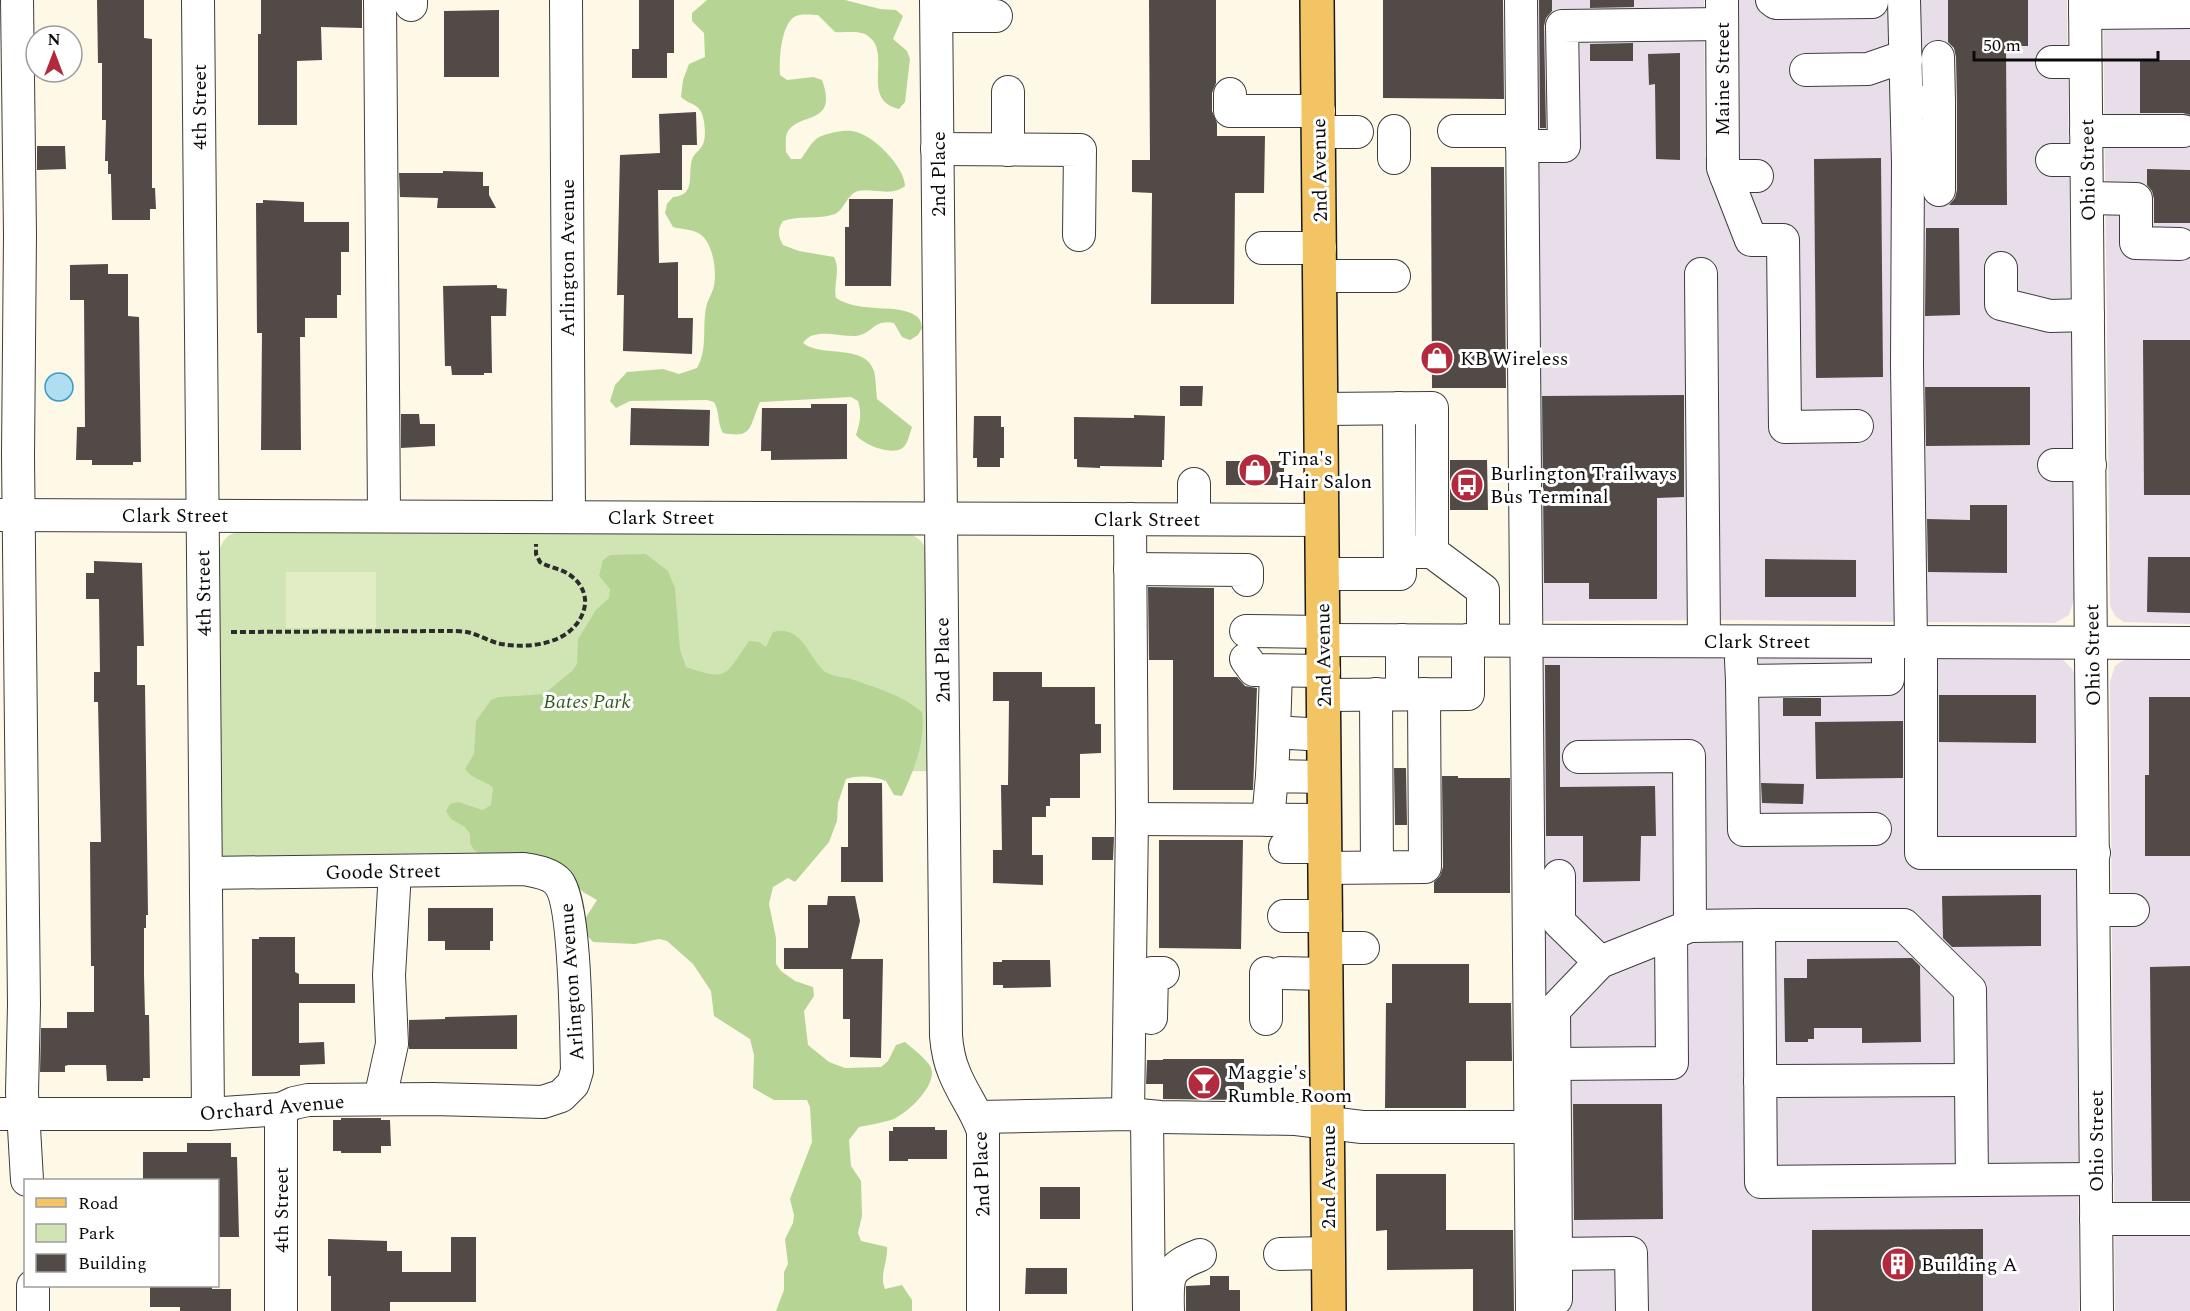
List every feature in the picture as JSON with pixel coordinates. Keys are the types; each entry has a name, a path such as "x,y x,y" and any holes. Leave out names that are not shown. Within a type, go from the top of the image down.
{"main road":[{"name":"2nd Avenue","path":"1317,0 1329,1311"}],"street":[{"path":"17,0 20,234 18,456 10,515 12,1114 27,1179"},
{"name":"4th Street","path":"198,0 208,1114"},
{"path":"380,0 384,516"},
{"name":"Arlington Avenue","path":"566,0 569,517"},
{"path":"1521,0 1522,138 1528,335 1524,948 1531,1127 1532,1305 1556,1299 1554,1010 1600,962 1680,930 1759,925 1904,925 1970,990 1971,1180"},
{"path":"1772,0 1776,3 1872,2"},
{"path":"1904,0 1914,464 1907,642 1921,853 2094,853"},
{"path":"2085,6 2143,6 2190,12"},
{"name":"Ohio Street","path":"2085,6 2097,1311"},
{"path":"937,8 996,16"},
{"name":"2nd Place","path":"937,8 946,1036 948,1055 954,1074 978,1117 983,1131 983,1311"},
{"path":"1454,131 1522,138 1564,146 1562,26 1722,12"},
{"name":"Maine Street","path":"1722,12 1725,167"},
{"path":"1938,57 1939,190"},
{"path":"1806,70 1868,69 1894,60 1906,60"},
{"path":"2052,63 2085,62"},
{"path":"1008,92 1008,150"},
{"path":"1230,94 1230,111 1319,121 1357,132"},
{"path":"1907,102 1939,102"},
{"path":"2052,160 2086,146 2183,131"},
{"path":"938,149 1080,150 1079,235"},
{"path":"1725,167 1757,176"},
{"path":"1725,167 1751,240 1782,240 1785,427 1857,426"},
{"path":"2087,198 2136,199 2136,243 2180,244"},
{"path":"1262,248 1394,276"},
{"path":"2001,268 2001,304 2050,316 2088,315"},
{"path":"1701,274 1704,641"},
{"path":"1321,409 1396,400 1432,408 1432,552"},
{"path":"1323,574 1400,574 1396,400"},
{"path":"2054,465 2090,465"},
{"path":"1194,484 1194,519"},
{"name":"Clark Street","path":"10,515 1322,520"},
{"path":"1130,519 1132,819 1145,1025"},
{"path":"1324,681 1246,645 1254,670 1401,694 1468,694 1483,590 1432,552 1400,553"},
{"path":"1130,569 1247,570 1247,580"},
{"path":"1377,867 1401,694 1402,640"},
{"name":"Clark Street","path":"1324,681 1402,640 2190,643"},
{"path":"1741,641 1744,830 1875,829"},
{"path":"1742,681 1888,679 1907,642"},
{"path":"1268,820 1276,672"},
{"path":"1275,723 1324,681"},
{"path":"1132,819 1268,820 1377,867 1425,867 1401,694"},
{"path":"1554,1064 1672,1063 1689,756 1579,757"},
{"path":"1272,776 1324,777"},
{"path":"1285,847 1325,845"},
{"name":"Goode Street","path":"206,873 524,869 545,874 558,882"},
{"path":"380,1100 392,1044 389,975 394,872"},
{"path":"1559,876 1559,922 1600,962"},
{"name":"Arlington Avenue","path":"543,1102 561,1096 573,1084 577,1071 571,925 566,897 558,882"},
{"path":"2094,910 2133,910"},
{"path":"1284,916 1326,916"},
{"path":"1759,925 1761,1182 2096,1179"},
{"path":"1266,1019 1274,973 1326,961 1363,948"},
{"path":"1149,1311 1137,1115 1152,973 1163,973"},
{"path":"1760,1081 1971,1080"},
{"name":"Orchard Avenue","path":"12,1114 208,1114 281,1109 308,1100 543,1102"},
{"name":"4th Street","path":"281,1109 281,1311"},
{"path":"978,1117 1137,1115 1296,1119 1362,1127 1531,1127"},
{"path":"2096,1219 2190,1219"},
{"path":"1280,1254 1329,1253"},
{"path":"1556,1254 1631,1253 1632,1311"},
{"path":"1168,1311 1168,1287 1173,1269 1200,1255"},
{"path":"33,1287 33,1311"}],"path":[{"path":"228,632 448,631 468,632 502,644 554,642 567,634 579,622 585,609 586,599 577,580 566,572 540,562 536,554 536,539"}],"shaded area":[{"path":"1526,0 1704,0 1705,157 1740,158 1739,0 1898,0 1897,622 1534,621"},
{"path":"1911,0 2067,0 2074,599 2069,615 2055,623 1926,622"},
{"path":"2103,0 2190,0 2190,624 2124,622 2115,616 2110,606"},
{"path":"1770,655 2043,657 2063,660 2075,675 2079,1311 1540,1311 1535,657"},
{"path":"2131,658 2190,659 2190,1311 2115,1311 2110,682 2115,666"}],"green space":[{"path":"707,0 845,0 880,9 896,10 903,16 893,39 907,51 910,59 905,102 899,109 887,104 881,96 878,86 878,53 875,44 868,36 857,32 835,32 818,15 806,14 794,17 786,28 782,44 780,75 787,80 813,77 822,80 826,95 825,105 821,112 792,126 787,133 786,152 791,159 801,159 819,137 852,131 869,138 886,152 900,170 905,186 888,192 858,191 851,195 835,214 783,221 779,233 783,245 799,251 834,257 837,267 836,298 856,306 909,312 920,320 922,328 918,335 910,340 902,337 894,323 887,322 877,325 862,335 820,334 808,338 803,343 820,350 852,354 869,362 874,371 877,399 912,427 907,442 901,449 890,451 877,448 856,435 860,410 858,401 851,397 760,402 749,429 740,434 723,433 716,406 714,402 707,400 630,401 616,408 610,401 615,385 627,372 663,369 679,374 697,368 704,346 706,308 715,280 710,248 702,235 673,227 665,213 667,204 673,197 686,192 690,182 693,157 704,143 702,113 696,106 681,97 683,80 689,64 705,57 704,33 692,21 692,13"},
{"name":"Bates Park","path":"239,531 911,534 922,542 927,551 930,771 739,773 739,890 572,890 568,882 221,860 218,554 225,539"},
{"path":"646,554 668,571 675,588 680,650 686,667 711,674 725,672 749,641 759,642 766,647 773,632 783,631 797,637 827,673 888,692 922,712 921,744 915,766 902,796 894,795 886,781 881,779 861,777 846,779 838,803 837,821 829,842 795,882 788,878 773,887 769,904 776,938 776,964 781,971 795,981 813,987 814,996 804,1011 808,1045 829,1062 845,1068 881,1067 888,1061 896,1045 905,1042 931,1068 930,1083 912,1106 891,1120 859,1127 849,1140 851,1166 861,1181 862,1216 858,1233 861,1241 887,1247 883,1284 885,1289 902,1285 912,1300 912,1311 776,1311 784,1290 784,1272 788,1264 785,1239 793,1223 794,1215 790,1199 812,1142 810,1107 807,1100 774,1100 753,1088 754,1055 750,1039 714,1016 711,991 693,964 667,941 659,939 635,944 593,942 582,930 583,922 597,900 583,892 560,867 522,855 481,854 474,850 470,843 470,834 465,827 451,819 446,811 450,804 458,802 483,810 491,805 493,788 465,769 474,754 476,721 491,700 499,697 544,694 572,671 577,664 578,639 596,610 609,598 610,589 599,576 603,560 610,555"},
{"path":"286,572 376,572 376,628 286,628"}],"water":[{"path":"59,373 69,377 73,387 69,397 59,401 49,397 45,387 49,377"}],"building":[{"path":"97,0 144,0 144,38 152,39 152,188 155,188 156,209 150,209 150,220 112,220 111,174 108,174 108,161 105,161 106,120 102,120 102,63 98,63"},
{"path":"261,0 362,0 362,28 321,27 322,60 297,61 297,125 258,125 258,34 261,34"},
{"path":"639,0 674,0 674,53 667,53 667,78 632,78 632,49 639,49"},
{"path":"1149,0 1216,0 1216,83 1212,93 1212,111 1217,123 1217,136 1265,136 1264,193 1235,193 1234,304 1151,304 1152,193 1132,192 1132,160 1150,160"},
{"path":"1383,0 1503,0 1504,99 1383,98"},
{"path":"1539,0 1552,0 1552,11 1546,18 1544,26 1546,128 1540,128"},
{"path":"1590,0 1634,0 1634,7 1590,8"},
{"path":"1948,0 2028,0 2028,46 2006,46 2007,205 1949,205 1955,198 1957,190 1957,102 1956,57 1954,48 1948,42"},
{"path":"499,10 499,77 444,77 444,11"},
{"path":"1633,43 1633,61 1590,61 1590,44"},
{"path":"1680,53 1680,160 1656,159 1655,84 1649,85 1648,54"},
{"path":"2140,60 2190,60 2190,115 2140,113"},
{"path":"696,112 697,145 682,145 682,190 658,190 659,263 678,262 678,318 693,318 692,354 623,351 624,295 617,295 620,155 660,153 659,114"},
{"path":"37,146 65,146 66,169 37,170"},
{"path":"1881,158 1883,377 1816,378 1814,159"},
{"path":"1431,167 1504,167 1506,388 1432,388"},
{"path":"2147,169 2190,170 2190,223 2154,223 2154,199 2147,185"},
{"path":"443,171 483,172 483,186 489,186 489,195 496,208 437,208 438,198 400,197 399,173 443,173"},
{"path":"849,199 893,199 891,286 845,286 845,227 849,227"},
{"path":"263,200 304,202 304,222 349,222 349,252 341,252 341,295 337,295 337,318 305,318 305,337 300,337 301,450 261,450 262,333 257,333 256,203 263,203"},
{"path":"1926,228 1959,228 1960,315 1925,316"},
{"path":"108,264 108,274 128,274 128,316 139,317 141,462 133,462 133,465 92,465 92,460 76,460 77,427 85,427 84,300 70,300 70,265"},
{"path":"497,285 497,288 507,289 506,316 491,316 492,373 452,375 451,366 445,366 443,286"},
{"path":"2143,340 2190,340 2190,495 2144,495"},
{"path":"1180,386 1203,386 1202,406 1180,406"},
{"path":"1925,387 2030,387 2030,445 1926,446"},
{"path":"1684,395 1684,497 1657,498 1657,599 1589,599 1589,583 1544,583 1542,396"},
{"path":"811,404 847,404 847,459 771,460 771,451 761,451 762,408 811,408"},
{"path":"631,408 710,410 709,446 630,445"},
{"path":"401,414 419,414 420,424 435,424 435,446 401,448"},
{"path":"1134,415 1165,416 1162,467 1077,467 1077,459 1074,459 1074,417 1134,418"},
{"path":"974,416 1001,416 1001,427 1004,427 1004,458 1000,458 1000,467 977,467 977,458 973,458"},
{"name":"Burlington Trailways Bus Terminal","path":"1450,460 1487,460 1488,510 1450,510"},
{"name":"Tina's Hair Salon","path":"1226,461 1284,461 1284,478 1277,485 1226,485"},
{"path":"1970,505 2007,505 2007,573 1928,572 1927,519 1970,520"},
{"path":"2148,557 2190,557 2190,613 2147,612"},
{"path":"1765,559 1856,560 1856,597 1765,597"},
{"path":"94,561 142,563 144,646 137,646 137,685 145,685 148,915 146,915 146,928 144,928 144,975 145,1015 149,1015 150,1078 143,1078 143,1081 107,1081 106,1065 68,1065 65,1066 65,1072 40,1072 41,1028 67,1028 67,1012 94,1012 94,966 91,966 90,842 101,842 98,702 94,702 94,672 100,672 99,599 86,599 86,573 94,573"},
{"path":"1148,587 1214,588 1214,677 1237,677 1245,686 1257,688 1253,790 1173,790 1173,660 1149,660"},
{"path":"1545,665 1560,665 1560,787 1655,786 1656,836 1641,836 1640,881 1583,882 1583,836 1546,836"},
{"path":"993,672 1042,672 1042,687 1095,687 1095,724 1101,724 1101,753 1080,754 1080,798 1050,798 1050,806 1046,806 1046,817 1032,817 1032,855 1043,855 1043,885 993,883 993,850 1002,850 1001,785 1008,785 1009,701 993,701"},
{"path":"1939,695 2036,695 2036,743 1939,742"},
{"path":"2149,697 2190,697 2190,856 2145,856 2145,775 2149,775"},
{"path":"1783,698 1821,698 1821,716 1783,716"},
{"path":"1903,721 1903,778 1816,779 1815,722"},
{"path":"1394,768 1406,768 1407,825 1395,825"},
{"path":"1442,776 1510,778 1510,893 1434,893 1434,882 1440,876 1443,867"},
{"path":"848,783 882,783 883,882 841,882 841,847 848,847"},
{"path":"1761,783 1804,784 1803,804 1762,803"},
{"path":"1092,837 1114,837 1113,860 1092,860"},
{"path":"1159,840 1243,840 1241,949 1159,948"},
{"path":"2041,895 2041,946 1952,947 1943,938 1942,896"},
{"path":"828,896 855,896 860,921 851,959 883,959 881,1058 850,1057 850,1019 843,1019 843,969 784,969 784,948 808,948 808,905 827,905"},
{"path":"428,908 493,908 493,941 490,941 490,950 445,950 445,941 428,941"},
{"path":"259,937 295,937 295,972 299,974 299,984 355,984 355,1003 299,1003 299,1043 324,1042 325,1064 300,1065 300,1076 252,1076 252,939 259,939"},
{"path":"1912,958 1920,966 1921,1042 1862,1043 1862,1028 1814,1028 1814,1039 1808,1039 1808,1042 1785,1042 1784,978 1807,978 1807,959"},
{"path":"1002,960 1050,960 1051,987 1003,988 1003,985 993,985 993,962 1002,962"},
{"path":"1392,964 1469,964 1469,1003 1511,1003 1512,1061 1466,1061 1466,1108 1385,1108 1386,1003 1392,1003"},
{"path":"2190,966 2190,1201 2152,1201 2150,967"},
{"path":"517,1015 517,1049 409,1049 409,1020"},
{"path":"1244,1059 1244,1100 1163,1099 1163,1084 1146,1084 1147,1060"},
{"path":"1573,1104 1662,1104 1663,1219 1574,1220"},
{"path":"341,1118 390,1120 391,1146 381,1146 381,1153 333,1151 333,1120 341,1120"},
{"path":"893,1127 935,1127 935,1130 947,1130 947,1159 889,1161 889,1131 893,1131"},
{"path":"187,1143 231,1143 231,1157 237,1157 239,1237 219,1237 219,1179 143,1179 143,1152 187,1152"},
{"path":"1376,1174 1446,1174 1446,1230 1513,1230 1514,1311 1473,1311 1473,1269 1387,1270 1387,1230 1376,1231"},
{"path":"1040,1187 1080,1187 1080,1219 1040,1219"},
{"name":"Building A","path":"1983,1229 1983,1311 1812,1311 1812,1230"},
{"path":"451,1237 476,1237 476,1302 390,1302 390,1311 331,1311 328,1239 387,1241 387,1251 402,1251 402,1272 451,1272"},
{"path":"1026,1268 1067,1268 1067,1294 1025,1294"},
{"path":"1210,1276 1229,1276 1229,1290 1240,1290 1240,1311 1186,1311 1186,1286 1210,1285"},
{"path":"150,1287 231,1289 231,1311 180,1311 180,1307 150,1307"}],"place":[{"name":"KB Wireless","path":"1437,358"},
{"name":"Tina's Hair Salon","path":"1255,470"},
{"name":"Burlington Trailways Bus Terminal","path":"1467,485"},
{"name":"Maggie's Rumble Room","path":"1204,1083"},
{"name":"Building A","path":"1898,1264"}]}
